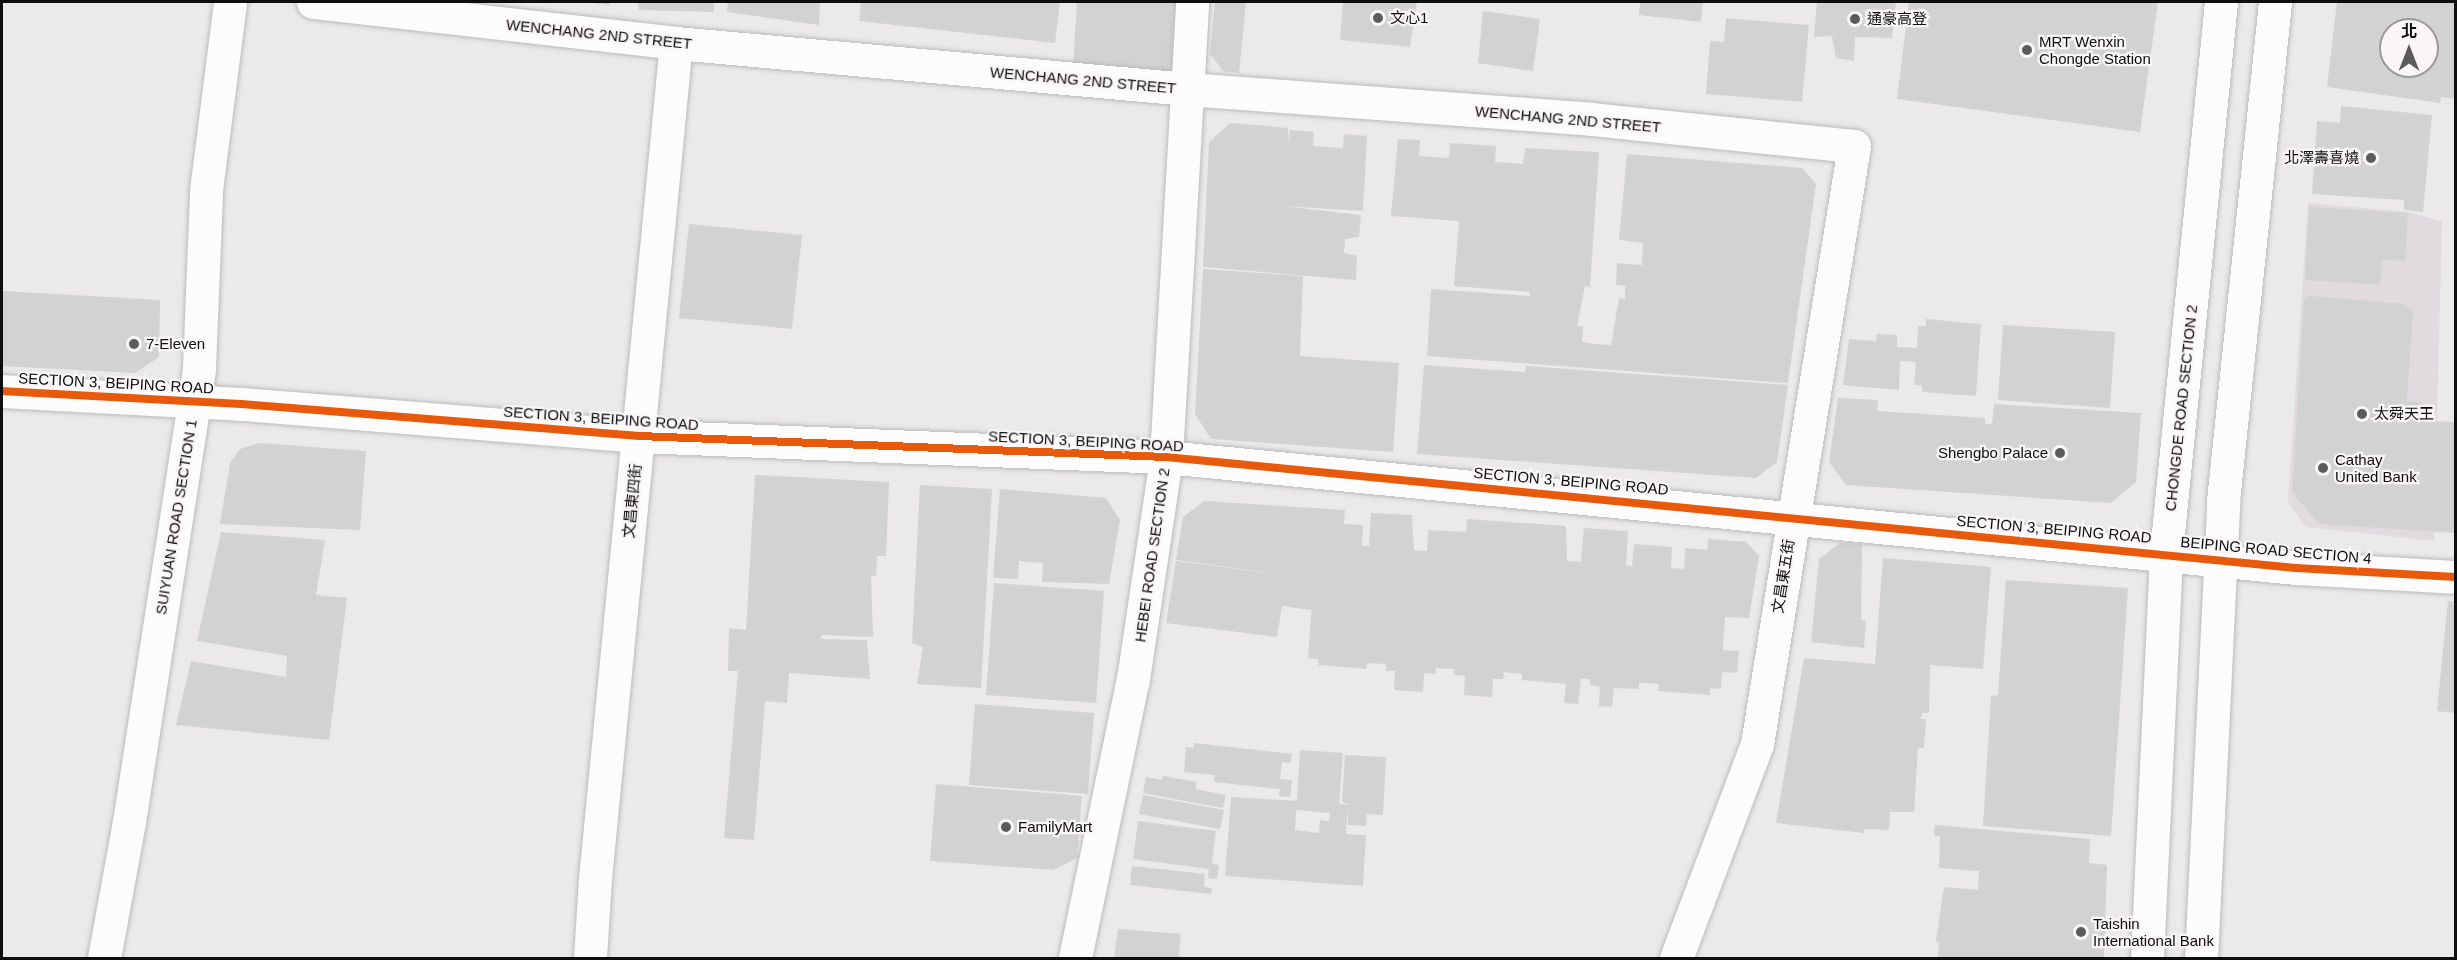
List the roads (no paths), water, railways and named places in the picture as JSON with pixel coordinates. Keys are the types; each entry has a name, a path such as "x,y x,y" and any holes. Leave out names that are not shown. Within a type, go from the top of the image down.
{"street":[{"name":"SUIYUAN ROAD SECTION 1","path":"104,958 129,822 199,368 206,189 230,2"},
{"name":"WENCHANG 2ND STREET","path":"313,2 676,43 1187,89 1592,119 1854,146"},
{"name":"HEBEI ROAD SECTION 2","path":"1075,958 1133,679 1166,457 1192,2"},
{"name":"CHONGDE ROAD SECTION 2","path":"2146,958 2166,553 2221,2"},
{"path":"2201,958 2223,501 2275,2"},
{"name":"文昌東四街","path":"590,958 595,879 676,43"},
{"name":"文昌東五街","path":"1676,958 1757,744 1792,516 1854,146"},
{"name":"SECTION 3, BEIPING ROAD","path":"2,391 194,401 639,436 1166,457 2166,553"},
{"name":"BEIPING ROAD SECTION 4","path":"2166,553 2296,568 2456,577"}],"place":[{"name":"文心1","path":"1378,18"},
{"name":"通豪高登","path":"1855,19"},
{"name":"MRT Wenxin Chongde Station","path":"2027,50"},
{"name":"北澤壽喜燒","path":"2371,158"},
{"name":"7-Eleven","path":"134,344"},
{"name":"太舜天王","path":"2362,414"},
{"name":"Shengbo Palace","path":"2060,453"},
{"name":"Cathay United Bank","path":"2323,468"},
{"name":"FamilyMart","path":"1006,827"},
{"name":"Taishin International Bank","path":"2081,932"}]}
